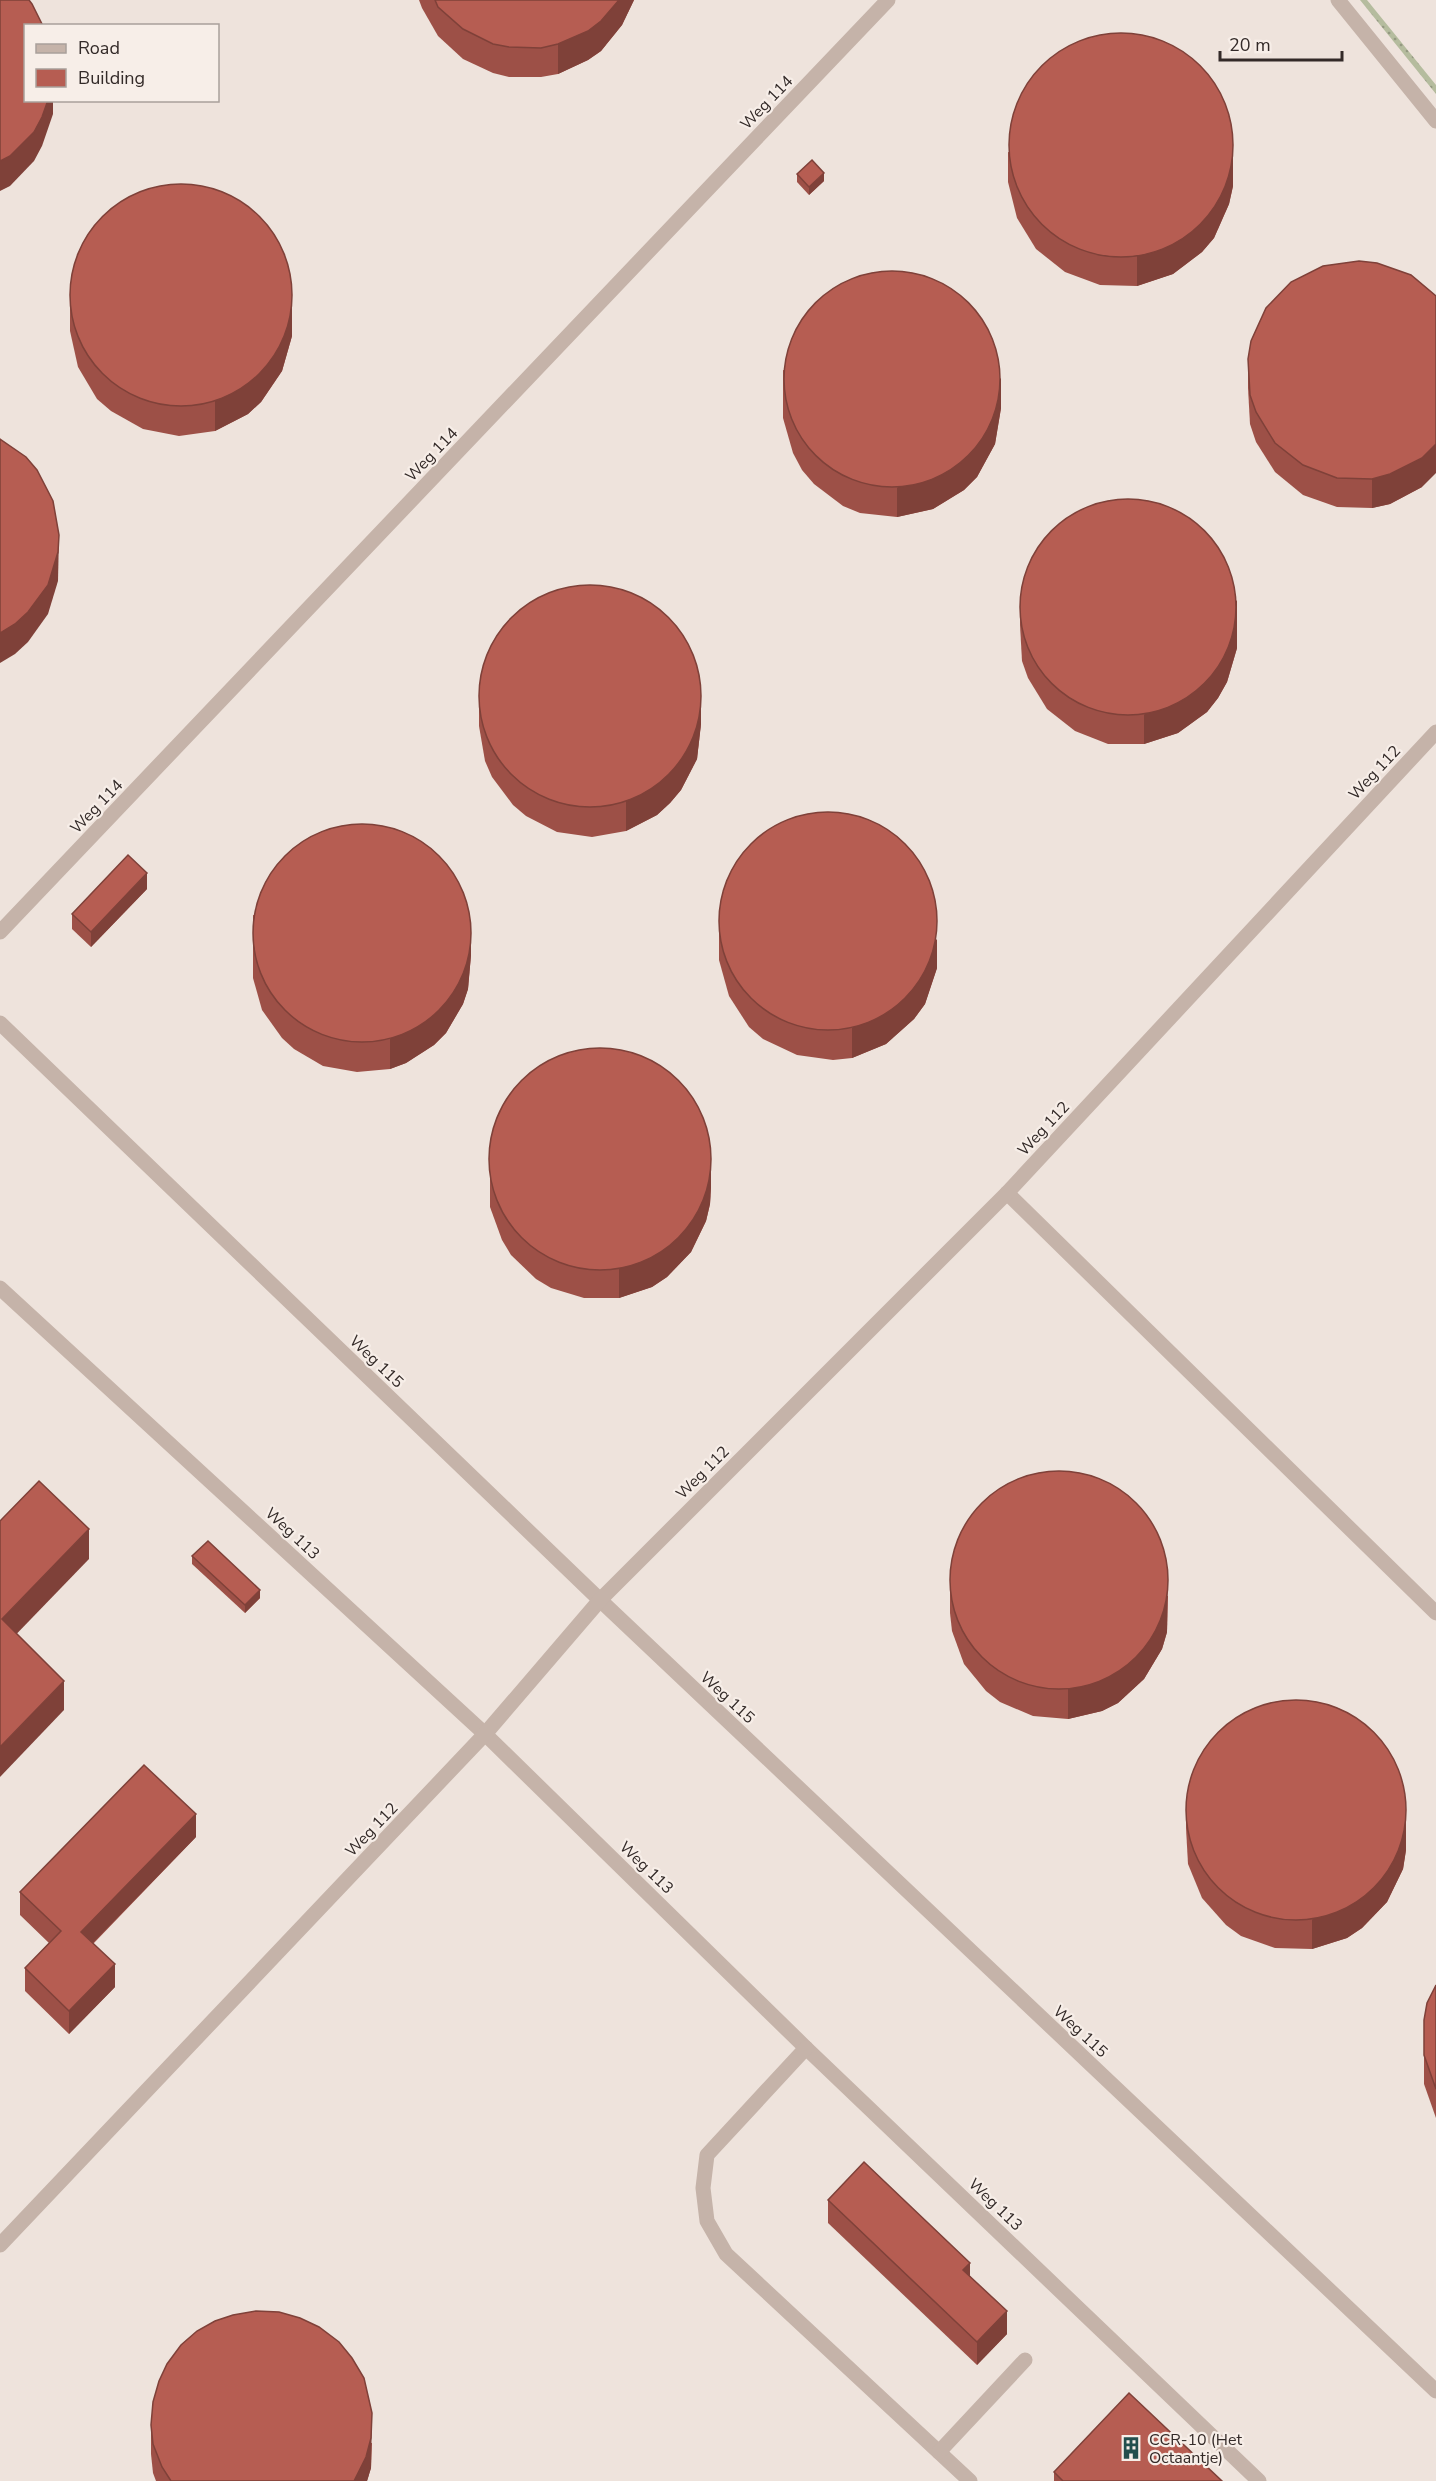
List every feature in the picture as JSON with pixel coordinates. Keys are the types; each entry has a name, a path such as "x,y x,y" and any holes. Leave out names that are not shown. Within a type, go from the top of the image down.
{"lane":[{"name":"Weg 114","path":"0,932 888,0"},
{"path":"1338,0 1436,121"},
{"name":"Weg 112","path":"0,2244 485,1734 600,1600 1007,1193 1436,732"},
{"name":"Weg 115","path":"0,1023 600,1600 1436,2391"},
{"path":"1007,1193 1436,1613"},
{"name":"Weg 113","path":"0,1288 485,1734 806,2048 1259,2481"},
{"path":"806,2048 707,2155 703,2188 707,2221 726,2254 970,2481"},
{"path":"939,2452 1025,2360"}],"green space":[{"path":"1360,0 1367,0 1436,85 1436,94"}],"building":[{"path":"0,0 29,0 42,24 24,24 24,102 47,102 34,132 10,156 0,161"},
{"path":"435,0 619,0 601,21 588,31 558,44 541,48 493,44 463,29 438,7"},
{"path":"1121,33 1143,35 1174,46 1200,66 1220,92 1231,123 1233,145 1231,167 1220,198 1200,224 1174,244 1143,255 1121,257 1099,255 1068,244 1042,224 1022,198 1011,167 1009,145 1011,123 1022,92 1042,66 1068,46 1099,35"},
{"path":"812,160 824,173 809,187 797,174"},
{"path":"181,184 203,186 233,197 251,209 267,225 279,243 287,263 292,295 290,317 279,347 267,365 251,381 233,393 213,401 181,406 159,404 129,393 111,381 95,365 83,347 75,327 70,295 72,273 83,243 95,225 111,209 129,197 149,189"},
{"path":"1359,261 1377,263 1411,275 1436,296 1436,444 1422,458 1390,474 1372,479 1337,478 1303,465 1275,443 1256,412 1250,395 1248,359 1251,341 1266,308 1291,282 1323,266"},
{"path":"881,271 903,271 923,275 943,283 969,302 988,328 996,348 1000,379 996,410 988,430 969,456 943,475 923,483 903,487 881,487 861,483 841,475 823,463 808,448 796,430 788,410 784,390 784,368 788,348 796,328 808,310 823,295 841,283 861,275"},
{"path":"0,439 26,457 37,470 53,501 59,535 58,552 48,585 28,612 15,624 0,633"},
{"path":"1117,499 1139,499 1169,507 1188,517 1205,530 1218,547 1228,566 1236,596 1236,618 1228,648 1218,667 1205,684 1188,697 1159,711 1139,715 1117,715 1097,711 1077,702 1059,691 1044,676 1024,638 1020,618 1020,596 1024,576 1033,556 1044,538 1059,523 1097,503"},
{"path":"590,585 612,587 642,598 660,610 676,626 688,644 696,664 701,696 699,718 688,748 676,766 660,782 642,794 622,802 590,807 568,805 538,794 520,782 504,766 492,748 484,728 479,696 481,674 492,644 504,626 520,610 538,598 558,590"},
{"path":"828,812 849,814 870,820 889,830 905,844 919,860 929,879 935,900 937,921 935,942 929,963 919,982 905,998 889,1012 870,1022 849,1028 828,1030 807,1028 786,1022 767,1012 751,998 737,982 727,963 721,942 719,921 721,900 727,879 737,860 751,844 767,830 786,820 807,814"},
{"path":"351,824 373,824 404,832 423,842 439,856 453,872 463,891 471,922 467,965 463,975 453,994 439,1010 423,1024 394,1038 373,1042 351,1042 330,1038 301,1024 271,994 257,965 253,944 253,922 257,901 271,872 301,842 330,828"},
{"path":"128,855 147,873 91,932 72,914"},
{"path":"600,1048 632,1053 642,1057 661,1067 678,1081 692,1098 702,1117 706,1127 711,1159 706,1191 702,1201 692,1220 678,1237 661,1251 642,1261 632,1265 600,1270 568,1265 558,1261 539,1251 522,1237 508,1220 498,1201 494,1191 489,1159 494,1127 498,1117 508,1098 522,1081 539,1067 558,1057 568,1053"},
{"path":"1070,1471 1101,1479 1120,1489 1136,1503 1150,1519 1160,1538 1168,1569 1168,1591 1160,1622 1150,1641 1136,1657 1120,1671 1101,1681 1070,1689 1048,1689 1017,1681 998,1671 968,1641 958,1622 952,1601 950,1569 958,1538 968,1519 998,1489 1017,1479 1038,1473"},
{"path":"39,1481 89,1529 2,1619 64,1681 0,1747 0,1521"},
{"path":"208,1541 260,1590 245,1605 192,1556"},
{"path":"1296,1700 1317,1702 1338,1708 1374,1732 1398,1768 1404,1789 1406,1810 1404,1831 1398,1852 1374,1888 1338,1912 1317,1918 1296,1920 1275,1918 1254,1912 1218,1888 1194,1852 1188,1831 1186,1810 1188,1789 1194,1768 1218,1732 1254,1708 1275,1702"},
{"path":"144,1765 196,1814 81,1932 115,1964 69,2011 25,1968 61,1931 20,1892"},
{"path":"1436,1985 1436,2089 1424,2055 1424,2020 1427,2003"},
{"path":"864,2162 970,2263 963,2270 1007,2311 977,2342 828,2200"},
{"path":"256,2311 279,2312 319,2327 339,2342 364,2378 372,2413 371,2438 366,2457 354,2481 171,2481 162,2467 153,2444 151,2425 153,2402 167,2364 181,2345 197,2331 215,2321"},
{"path":"1129,2393 1222,2481 1063,2481 1054,2472"}],"place":[{"name":"CCR-10 (Het Octaantje)","path":"1131,2448"}]}
